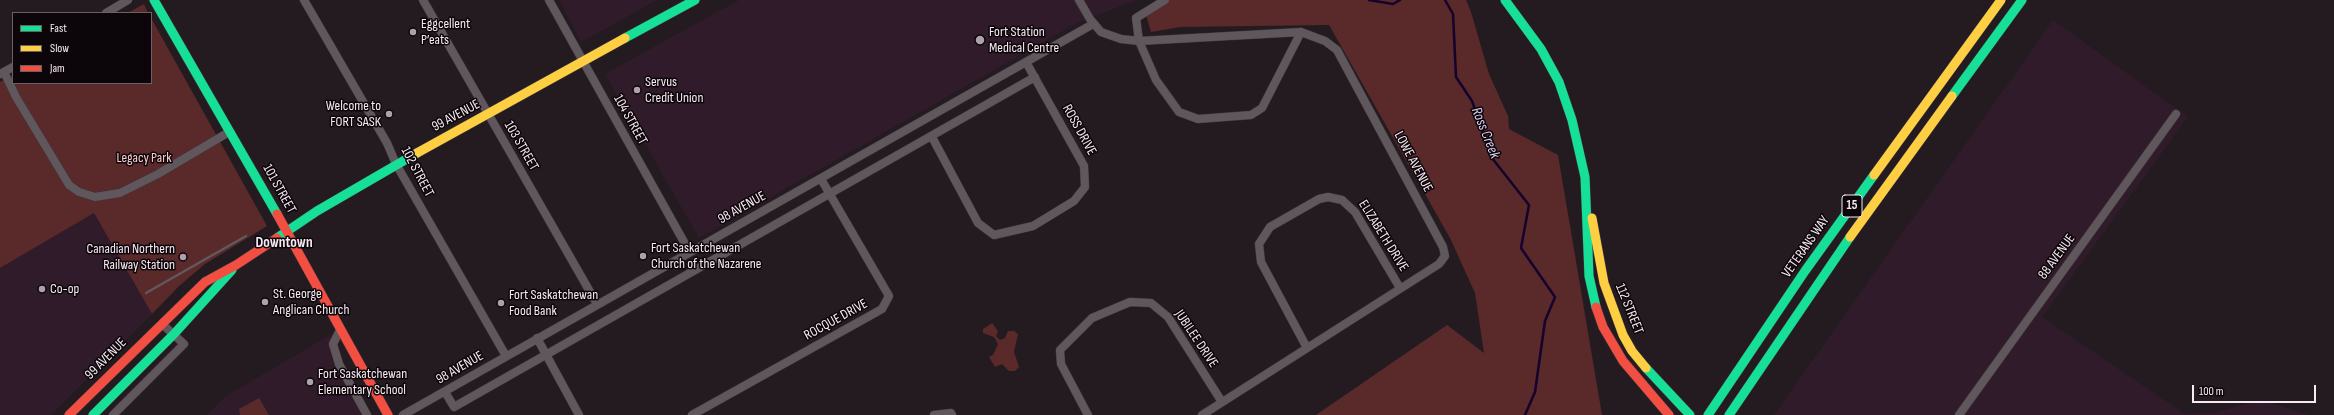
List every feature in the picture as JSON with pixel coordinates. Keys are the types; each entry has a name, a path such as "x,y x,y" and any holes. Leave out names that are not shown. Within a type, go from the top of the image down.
{"main road":[{"name":"101 STREET","path":"154,0 286,231 388,415"},
{"name":"99 AVENUE","path":"69,415 205,282 236,265 286,231 396,164 583,63 695,0"},
{"name":"112 STREET","path":"1505,0 1541,49 1561,87 1577,135 1586,192 1604,283 1623,335 1632,351 1661,386 1690,415"},
{"name":"VETERANS WAY","path":"1708,415 1805,271 2001,0"},
{"name":"VETERANS WAY","path":"1729,415 1820,278 2022,0"},
{"name":"112 STREET","path":"1586,192 1589,276 1596,309 1603,327 1623,361 1669,415"},
{"name":"99 AVENUE","path":"93,415 215,291 236,265"}],"street":[{"path":"108,12 128,0"},
{"name":"102 STREET","path":"304,0 387,143 396,164 506,356"},
{"name":"103 STREET","path":"423,0 597,304"},
{"name":"104 STREET","path":"549,0 689,251"},
{"path":"1079,0 1093,24"},
{"path":"1165,0 1155,2 1136,18 1139,41 1156,80 1179,112 1198,119 1251,115 1262,108 1301,32"},
{"name":"LOWE AVENUE","path":"1093,24 1101,32 1111,37 1139,41 1301,32 1322,39 1337,50 1442,242 1445,256 1442,262 1202,415"},
{"name":"98 AVENUE","path":"403,415 689,251 821,179 1093,24"},
{"name":"ROSS DRIVE","path":"932,137 978,223 994,234 1033,226 1074,201 1085,187 1084,166 1026,62"},
{"path":"12,68 2,73 70,185 79,192 95,197 112,196 126,190 229,132"},
{"path":"445,392 454,407 830,195 1035,77"},
{"name":"88 AVENUE","path":"1959,415 2176,114"},
{"name":"ROCQUE DRIVE","path":"692,415 882,309 889,296 885,286 821,179"},
{"name":"ELIZABETH DRIVE","path":"1307,348 1261,262 1259,244 1270,227 1319,199 1328,197 1342,200 1355,212 1400,288"},
{"name":"JUBILEE DRIVE","path":"1088,415 1061,364 1060,350 1092,318 1130,302 1150,303 1168,317 1222,402"},
{"path":"113,415 184,344 162,324"},
{"path":"340,330 333,344 339,364 367,415"},
{"path":"537,338 579,415"},
{"path":"934,415 951,413 952,415"}],"shaded area":[{"path":"559,0 657,0 581,42"},
{"path":"739,0 1136,0 1075,24 699,238 605,74"},
{"path":"2053,20 2188,117 2042,317 2185,414 2213,413 2261,400 2308,415 1774,415"},
{"path":"94,213 152,314 51,415 0,415 0,268"},
{"path":"330,335 368,415 207,415 226,396"}],"green space":[{"path":"1170,0 1466,0 1471,12 1489,74 1508,116 1509,129 1558,155 1602,415 1316,415 1447,325 1484,353 1475,293 1450,238 1329,25 1180,27 1151,32 1146,15"},
{"path":"144,4 148,12 130,12"},
{"name":"Legacy Park","path":"152,20 267,226 205,264 179,286 152,314 94,213 0,268 0,82 12,76 12,84 152,84"},
{"path":"992,323 998,331 996,336 1000,340 1005,338 1008,331 1014,331 1018,334 1014,352 1019,367 1015,371 1009,371 1002,364 995,367 989,357 993,355 998,344 994,337 983,333 983,329"},
{"path":"259,398 269,415 240,415 239,409"}],"waterway":[{"name":"Ross Creek","path":"1369,0 1393,4 1400,0"},
{"name":"Ross Creek","path":"1445,0 1453,14 1456,77 1472,101 1492,158 1529,205 1521,248 1555,297 1545,321 1535,392 1525,415"}],"railway":[{"path":"146,293 246,236"}],"traffic: fast":[{"path":"154,0 277,214"},
{"path":"625,38 695,0"},
{"path":"1505,0 1541,49 1559,82 1572,120 1585,177 1589,276 1596,307"},
{"path":"1952,96 2022,0"},
{"path":"277,238 317,211 417,153"},
{"path":"1708,415 1805,271 1874,175"},
{"path":"1729,415 1850,237"},
{"path":"93,415 174,334 232,270"},
{"path":"1646,368 1690,415"}],"traffic: slow":[{"path":"1874,175 2001,0"},
{"path":"417,153 625,38"},
{"path":"1850,237 1952,96"},
{"path":"1592,218 1604,283 1623,335 1632,351 1646,368"}],"traffic: jam":[{"path":"277,214 388,415"},
{"path":"69,415 205,282 236,265 277,238"},
{"path":"1596,307 1603,327 1623,361 1669,415"}],"place":[{"name":"Eggcellent P’eats","path":"413,32"},
{"name":"Fort Station Medical Centre","path":"980,40"},
{"name":"Servus Credit Union","path":"637,90"},
{"name":"Welcome to FORT SASK","path":"389,114"},
{"name":"Fort Saskatchewan Church of the Nazarene","path":"643,256"},
{"name":"Canadian Northern Railway Station","path":"183,257"},
{"name":"Co-op","path":"42,289"},
{"name":"St. George Anglican Church","path":"265,302"},
{"name":"Fort Saskatchewan Food Bank","path":"501,303"},
{"name":"Fort Saskatchewan Elementary School","path":"310,382"}],"district":[{"name":"Downtown","path":"284,243"}]}
